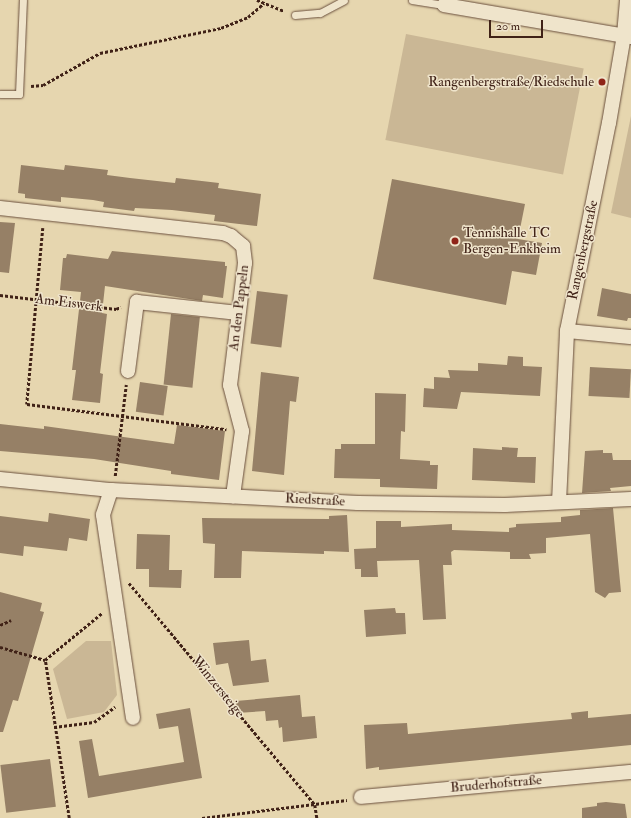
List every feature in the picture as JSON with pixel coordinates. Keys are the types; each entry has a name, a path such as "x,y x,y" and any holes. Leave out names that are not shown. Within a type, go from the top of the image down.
{"street":[{"name":"Rangenbergstraße","path":"559,502 567,331 628,36 627,0"},
{"path":"444,5 628,36"},
{"name":"An den Pappeln","path":"0,208 231,236 243,246 245,252 230,385 242,431 233,496"},
{"path":"128,371 137,302 238,313"},
{"path":"567,331 631,337"},
{"name":"Riedstraße","path":"0,479 111,490 358,503 505,505 631,499"},
{"path":"111,490 103,515 133,718"},
{"name":"Bruderhofstraße","path":"361,797 631,772"}],"lane":[{"path":"0,94 19,94 23,0"},
{"path":"294,15 320,13 344,0"},
{"path":"412,0 444,5"}],"path":[{"path":"257,0 294,15"},
{"path":"20,87 43,85 100,53 221,28 248,17 264,3"},
{"path":"44,213 28,404 242,431"},
{"name":"Am Eiswerk","path":"0,295 116,309 137,302"},
{"path":"111,490 116,473 128,371"},
{"name":"Winzersteige","path":"111,562 183,645 315,805"},
{"path":"45,660 99,617 114,594"},
{"path":"0,625 11,620"},
{"path":"0,647 45,660"},
{"path":"45,660 69,818"},
{"path":"54,727 94,722 114,710 128,684"},
{"path":"202,818 315,805 361,797"},
{"path":"315,805 317,818"}],"shaded area":[{"path":"406,34 584,69 563,175 385,140"},
{"path":"631,116 631,218 611,213"},
{"path":"86,641 111,641 117,695 104,712 67,719 53,669"}],"building":[{"path":"21,165 64,170 65,165 108,170 107,175 175,183 176,178 219,183 218,188 261,194 257,226 214,221 215,215 172,210 135,208 134,211 103,207 104,202 93,200 61,197 61,202 25,198 25,194 18,193"},
{"name":"Tennishalle TC Bergen-Enkheim","path":"392,179 525,204 518,239 542,243 536,275 512,271 506,305 373,279"},
{"path":"0,222 15,223 9,273 0,272"},
{"path":"112,251 225,262 225,266 227,266 223,298 203,295 202,301 105,286 102,313 107,314 100,373 103,374 100,403 72,400 76,370 72,370 81,292 60,290 63,258 66,258 67,254 108,259"},
{"path":"602,288 631,294 631,318 628,318 627,321 597,316"},
{"path":"257,291 288,295 281,347 251,344"},
{"path":"171,314 200,317 192,388 164,385"},
{"path":"508,356 523,357 523,366 542,367 540,396 461,392 457,409 423,407 424,388 434,389 434,377 450,378 448,370 478,371 478,363 507,365"},
{"path":"590,367 631,369 629,398 588,396"},
{"path":"261,372 299,377 296,402 290,401 284,475 252,471"},
{"path":"140,382 168,386 164,416 136,412"},
{"path":"375,393 406,394 405,432 401,431 400,459 430,461 430,465 438,465 437,489 380,487 380,479 334,478 335,449 341,449 341,444 375,444"},
{"path":"0,424 44,429 44,426 174,444 177,425 225,431 219,480 171,474 171,471 94,459 0,451"},
{"path":"502,447 518,448 517,457 536,457 535,483 472,480 473,448 502,450"},
{"path":"603,450 603,453 612,453 613,460 631,460 631,486 610,488 611,491 582,493 585,451"},
{"path":"613,508 621,592 609,593 605,598 595,592 590,534 546,538 546,553 529,554 531,559 510,559 510,552 454,550 451,552 452,565 443,565 446,619 423,620 419,560 377,561 378,577 361,577 361,569 355,569 354,549 376,548 376,521 401,521 401,527 452,524 452,530 509,532 509,528 516,527 516,524 561,522 561,517 580,515 580,510"},
{"path":"49,513 90,519 87,541 69,538 67,551 24,546 23,556 0,553 0,516 48,522"},
{"path":"347,515 349,552 324,551 324,554 242,551 241,578 214,578 215,544 203,543 202,518 329,519 329,516"},
{"path":"137,534 170,535 169,570 182,570 181,588 149,587 149,569 136,569"},
{"path":"0,592 42,603 40,611 44,612 18,701 13,700 3,732 0,732"},
{"path":"395,608 396,613 405,613 406,634 366,637 364,610"},
{"path":"249,640 251,661 266,659 269,682 233,686 228,663 216,665 213,643"},
{"path":"300,695 302,717 315,716 317,738 283,742 282,727 279,728 278,720 266,721 265,711 237,713 236,701"},
{"path":"190,708 202,778 88,798 79,741 92,739 99,776 184,762 178,726 159,729 156,714"},
{"path":"588,711 588,718 631,714 631,745 379,770 379,767 366,769 364,725 407,723 408,734 572,719 571,713"},
{"path":"50,759 56,807 6,813 0,765"},
{"path":"606,802 625,804 627,818 582,818 582,808 597,806 597,803"}],"place":[{"name":"Rangenbergstraße/Riedschule","path":"602,82"},
{"name":"Tennishalle TC Bergen-Enkheim","path":"455,241"}]}
